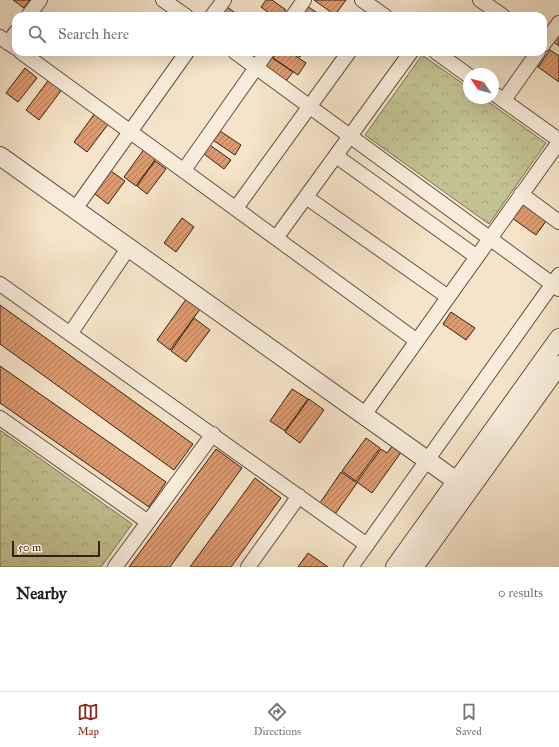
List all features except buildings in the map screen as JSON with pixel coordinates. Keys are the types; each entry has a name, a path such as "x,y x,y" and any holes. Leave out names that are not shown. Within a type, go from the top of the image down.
{"street":[{"path":"31,12 40,0"},
{"path":"164,0 180,12"},
{"path":"215,12 224,0"},
{"path":"296,12 304,0"},
{"path":"362,0 376,12"},
{"path":"480,0 497,12"},
{"path":"547,39 559,22"},
{"path":"27,56 417,341"},
{"path":"75,209 184,56"},
{"path":"241,56 490,238 557,282 351,567"},
{"path":"184,170 264,56"},
{"path":"236,208 346,56"},
{"path":"276,238 408,56"},
{"path":"442,56 463,72"},
{"path":"499,96 534,56"},
{"path":"364,415 559,141 499,98"},
{"path":"0,156 463,486"},
{"path":"336,156 477,257"},
{"path":"521,194 559,222"},
{"path":"306,196 448,297"},
{"path":"70,334 129,248"},
{"path":"0,284 367,544"},
{"path":"414,567 463,486 559,338"},
{"path":"395,567 463,486 559,365"},
{"path":"0,418 148,522"},
{"path":"115,567 213,434"},
{"path":"248,567 299,496"}],"green space":[{"path":"421,56 463,84 463,104 491,104 546,143 489,224 365,135"},
{"path":"0,430 132,524 101,567 0,567"}]}
